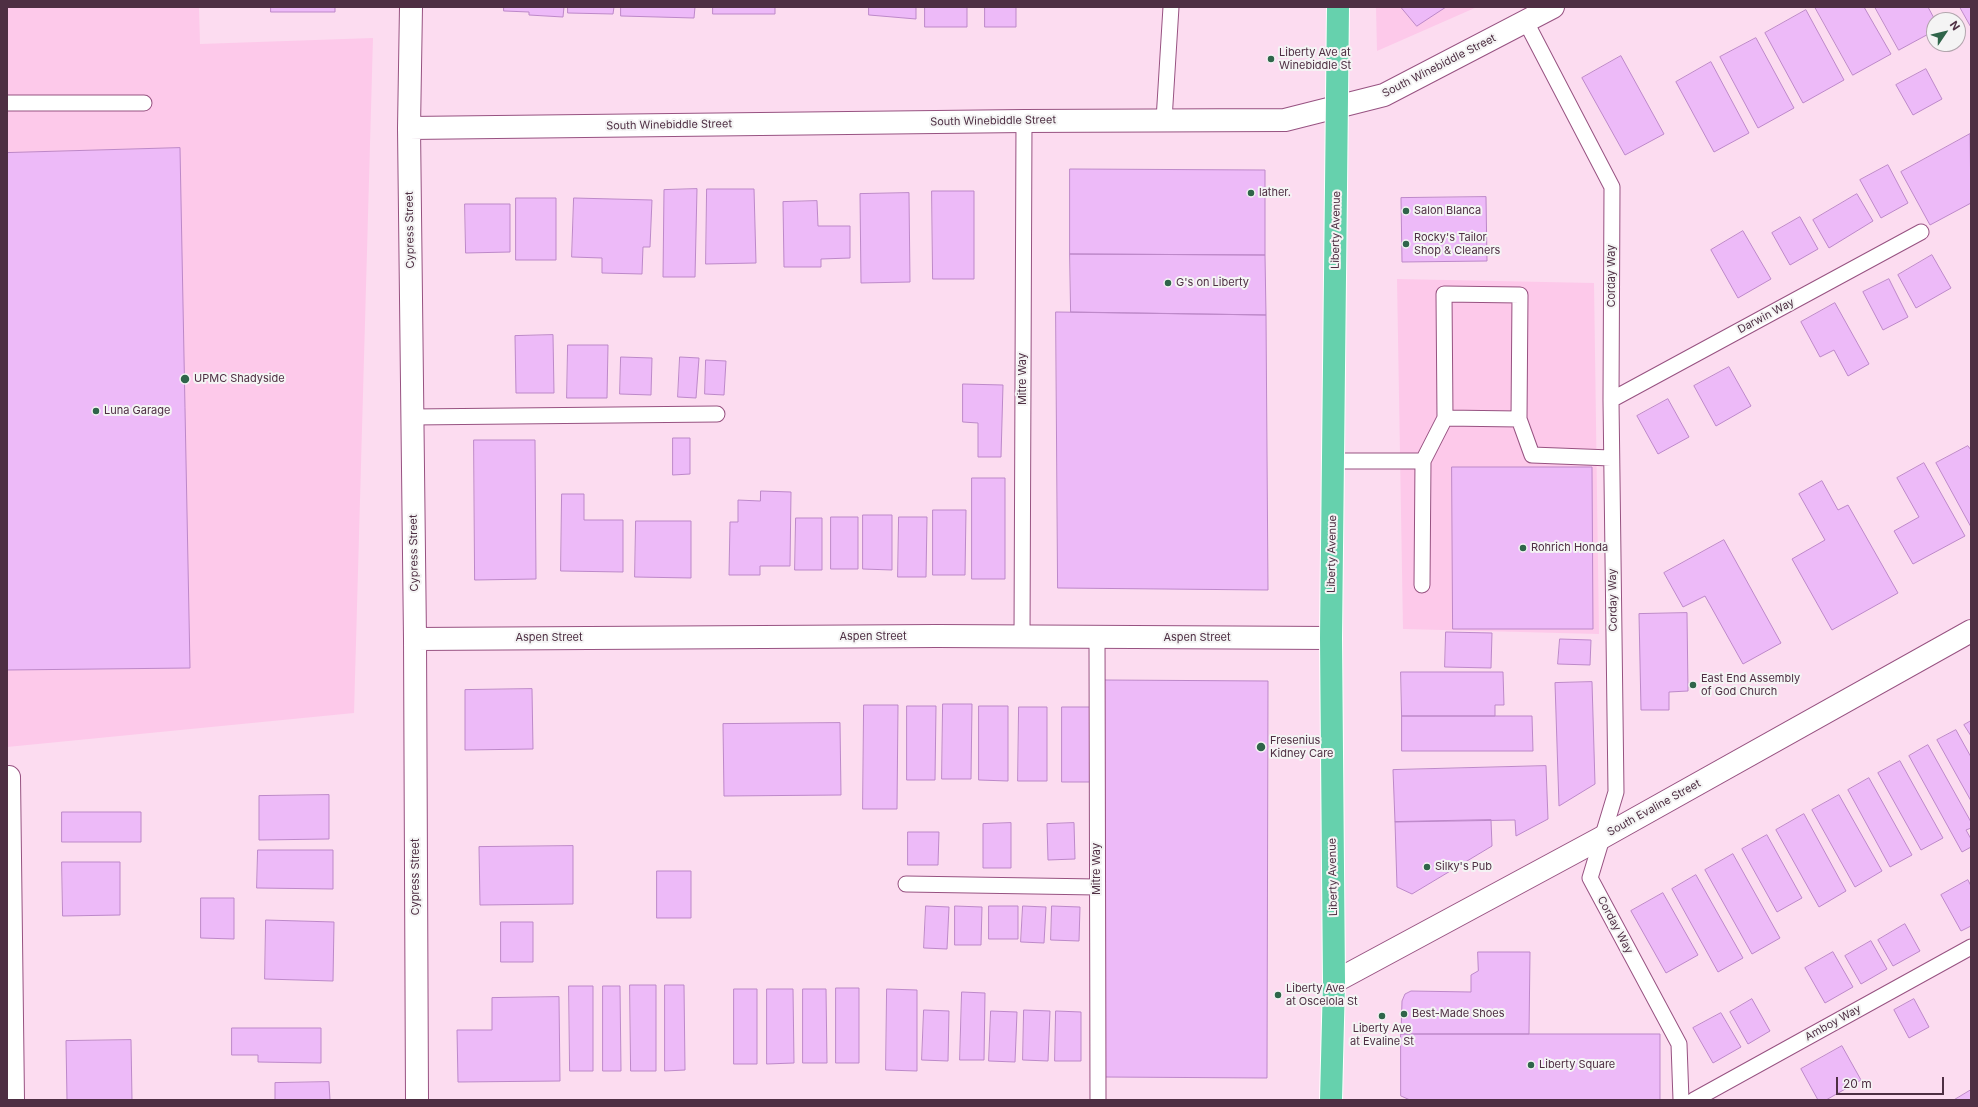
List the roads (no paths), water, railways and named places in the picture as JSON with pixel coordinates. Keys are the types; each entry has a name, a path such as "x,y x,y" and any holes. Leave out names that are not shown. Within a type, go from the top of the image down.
{"main road":[{"name":"Liberty Avenue","path":"1332,1100 1334,982 1331,638 1338,7"}],"street":[{"name":"Cypress Street","path":"411,7 409,128 415,639 417,1100"},
{"name":"South Winebiddle Street","path":"409,128 1024,120 1285,120 1384,96 1553,7"},
{"name":"South Evaline Street","path":"1334,982 1601,838 1971,631"},
{"name":"Aspen Street","path":"415,639 1022,637 1331,638"},
{"path":"9,777 12,1100"}],"lane":[{"path":"1164,120 1170,7"},
{"name":"Corday Way","path":"1526,22 1612,187 1611,458 1616,792 1590,878 1679,1044 1681,1100"},
{"path":"7,103 144,102"},
{"name":"Mitre Way","path":"1022,637 1024,120"},
{"name":"Darwin Way","path":"1611,400 1921,232"},
{"path":"1422,585 1423,461 1445,418 1444,294 1520,295 1519,419 1532,455 1611,458"},
{"path":"412,417 717,414"},
{"path":"1445,418 1519,419"},
{"path":"1333,461 1423,461"},
{"name":"Mitre Way","path":"1097,637 1098,1100"},
{"path":"906,884 1097,887"},
{"name":"Amboy Way","path":"1694,1100 1971,947"}],"place":[{"name":"Liberty Ave at Winebiddle St","path":"1271,59"},
{"name":"lather.","path":"1251,193"},
{"name":"Salon Blanca","path":"1406,211"},
{"name":"Rocky's Tailor Shop & Cleaners","path":"1406,244"},
{"name":"G's on Liberty","path":"1168,283"},
{"name":"UPMC Shadyside","path":"185,379"},
{"name":"Luna Garage","path":"96,411"},
{"name":"Rohrich Honda","path":"1523,548"},
{"name":"East End Assembly of God Church","path":"1693,685"},
{"name":"Fresenius Kidney Care","path":"1261,747"},
{"name":"Silky's Pub","path":"1427,867"},
{"name":"Liberty Ave at Oscelola St","path":"1278,995"},
{"name":"Best-Made Shoes","path":"1404,1014"},
{"name":"Liberty Ave at Evaline St","path":"1382,1016"},
{"name":"Liberty Square","path":"1531,1065"}]}
